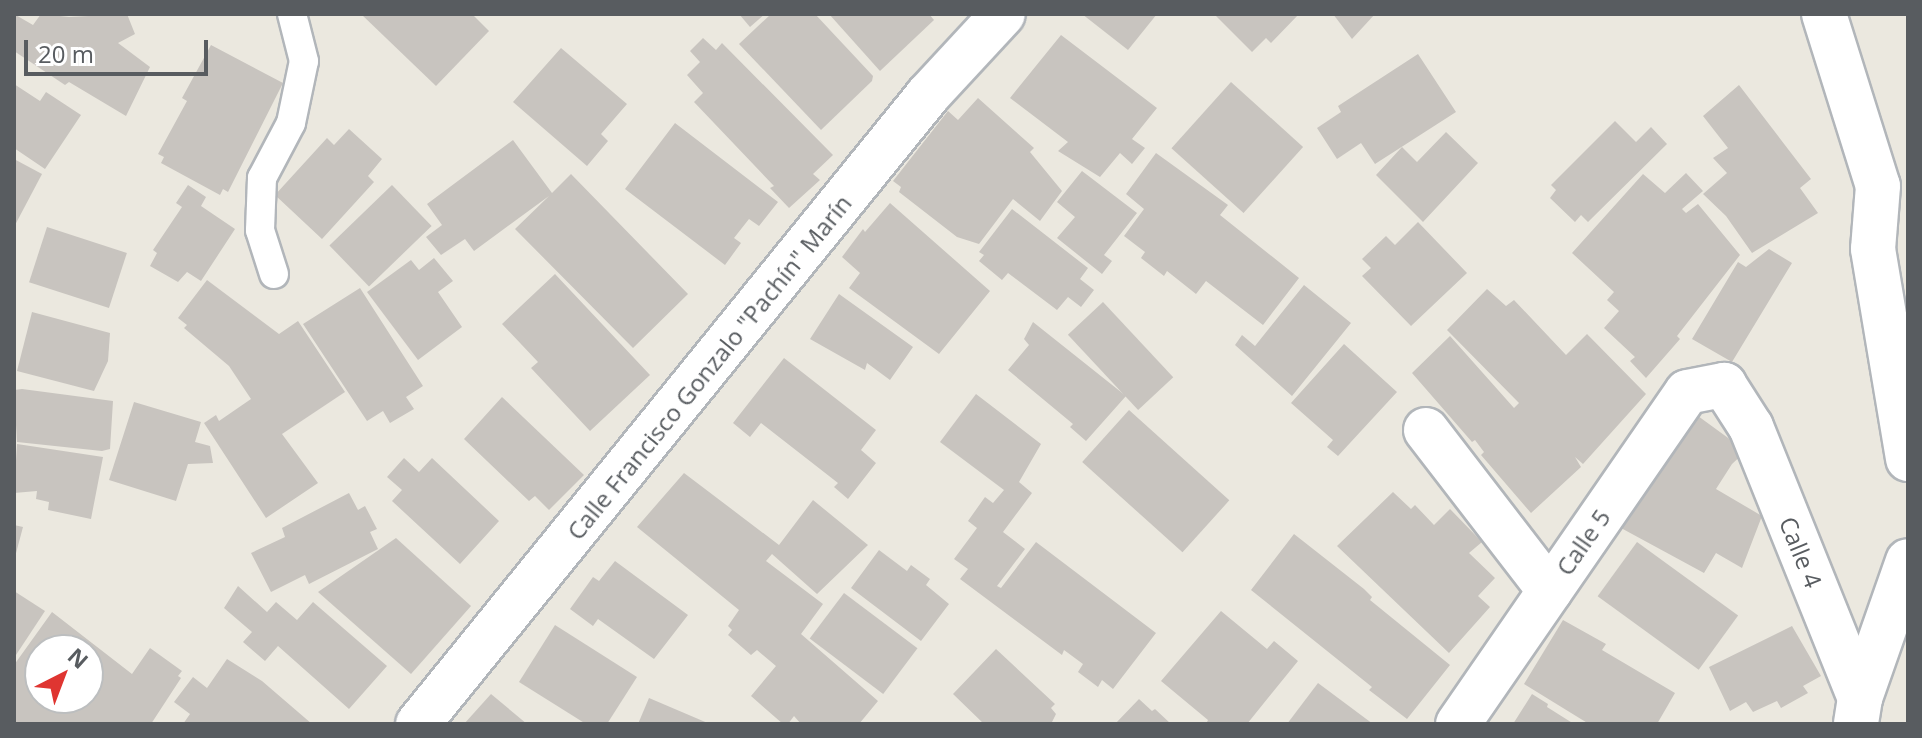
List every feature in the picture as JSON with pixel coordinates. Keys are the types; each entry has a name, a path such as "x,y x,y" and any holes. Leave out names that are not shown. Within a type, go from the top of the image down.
{"street":[{"name":"Calle Francisco Gonzalo \"Pachín\" Marín","path":"418,724 928,95 1003,14"},
{"path":"1824,14 1878,186 1873,249 1908,459"},
{"name":"Calle 5","path":"1458,724 1687,392 1724,385"},
{"name":"Calle 4","path":"1724,385 1751,427 1858,711"},
{"path":"1426,430 1550,591"},
{"path":"1858,711 1908,561"}],"lane":[{"path":"274,274 260,230 262,178 291,123 304,61 292,14"}],"building":[{"path":"14,14 33,25 41,14 69,17 127,14 135,34 118,43 150,67 126,116 69,82 65,85 14,51"},
{"path":"361,14 472,14 489,31 436,86"},
{"path":"739,14 765,14 750,27"},
{"path":"771,14 815,14 873,76 872,81 821,130 739,44"},
{"path":"829,14 929,14 934,20 880,71"},
{"path":"1082,14 1157,14 1128,50"},
{"path":"1214,14 1299,14 1271,43 1266,38 1252,52"},
{"path":"1333,14 1375,14 1352,39"},
{"path":"1061,35 1157,108 1132,139 1145,148 1132,164 1120,153 1100,177 1058,151 1068,142 1010,98"},
{"path":"703,38 716,50 722,43 833,155 813,174 820,180 789,208 770,188 774,186 694,102 703,93 687,75 700,62 690,51"},
{"path":"211,45 283,83 228,192 223,189 220,195 161,163 164,157 158,154 187,101 182,98"},
{"path":"561,48 627,104 601,134 608,141 587,166 513,102"},
{"path":"1418,54 1456,112 1375,164 1361,143 1337,159 1317,128 1341,112 1338,106"},
{"path":"1231,82 1303,147 1244,213 1171,148"},
{"path":"14,84 40,101 46,92 81,115 45,169 14,148"},
{"path":"1739,85 1811,179 1800,188 1818,213 1752,253 1726,216 1703,194 1727,173 1713,158 1728,148 1703,116"},
{"path":"978,98 1034,148 1030,152 1062,191 1040,221 1013,199 979,244 957,237 899,192 901,187 893,181 948,111 958,120"},
{"path":"1615,121 1636,142 1651,127 1667,144 1588,222 1581,215 1575,222 1550,198 1556,190 1551,185"},
{"path":"675,123 778,202 759,226 749,219 734,238 741,243 725,265 625,189"},
{"path":"349,129 382,159 368,176 374,182 322,239 275,195 327,138 334,145"},
{"path":"1446,132 1478,163 1423,222 1376,175 1402,147 1417,162"},
{"path":"513,140 552,193 571,174 688,294 633,348 515,229 549,196 474,251 465,239 441,255 426,237 442,225 427,204"},
{"path":"1156,153 1228,205 1220,215 1299,278 1263,325 1206,281 1196,294 1167,271 1164,276 1141,258 1145,252 1124,236 1144,209 1126,194"},
{"path":"14,159 42,174 14,227"},
{"path":"1082,171 1137,213 1104,255 1112,261 1102,274 1057,238 1075,217 1057,202"},
{"path":"1686,173 1703,191 1682,209 1686,213 1698,204 1740,255 1677,336 1680,339 1646,378 1630,361 1635,357 1604,328 1619,311 1607,300 1614,292 1572,253 1643,174 1665,193"},
{"path":"188,185 206,197 201,206 235,229 201,281 187,272 178,282 150,266 157,253 153,250 182,207 176,203"},
{"path":"392,185 432,226 369,286 329,245"},
{"path":"890,203 990,291 939,354 849,288 860,273 842,257 863,229 865,232"},
{"path":"1012,209 1088,268 1080,279 1094,290 1081,307 1068,297 1057,310 1008,273 1002,280 979,261 984,255 979,252"},
{"path":"1418,222 1467,273 1411,326 1362,276 1371,268 1362,259 1386,236 1395,245"},
{"path":"47,227 127,253 109,308 29,282"},
{"path":"1769,249 1792,263 1732,362 1692,339 1738,262 1746,267"},
{"path":"434,258 453,281 438,292 462,327 418,360 367,292 411,260 419,270"},
{"path":"555,274 650,375 590,431 531,368 538,362 502,324"},
{"path":"207,280 279,334 298,321 345,392 282,434 318,483 266,518 204,423 216,415 219,421 251,399 229,366 184,328 187,325 178,318"},
{"path":"1304,285 1351,323 1292,396 1235,345 1242,335 1255,346"},
{"path":"360,288 423,386 406,397 414,409 390,423 383,411 367,421 303,324"},
{"path":"1487,289 1506,306 1514,300 1566,355 1587,334 1646,394 1583,464 1575,457 1581,467 1531,513 1481,455 1484,452 1475,440 1472,442 1412,373 1450,336 1514,408 1519,403 1447,330"},
{"path":"839,294 913,347 890,380 867,363 865,370 810,339"},
{"path":"1103,302 1173,377 1138,410 1068,335"},
{"path":"32,312 110,333 108,361 94,391 17,371"},
{"path":"1033,322 1126,396 1086,441 1070,427 1073,424 1008,370 1029,345 1024,339"},
{"path":"1344,344 1397,392 1338,456 1327,447 1333,440 1291,403"},
{"path":"784,358 876,430 861,450 876,463 848,499 834,487 838,483 761,423 750,437 733,423"},
{"path":"14,390 113,401 110,449 102,451 17,442"},
{"path":"976,394 1041,444 1019,482 1032,493 1003,532 1025,549 997,586 1001,588 1036,542 1156,633 1113,689 1102,680 1098,687 1078,672 1083,664 1064,650 1062,655 960,579 968,569 954,559 977,528 968,521 985,497 993,503 1004,490 940,442"},
{"path":"502,397 584,475 549,510 535,496 529,501 464,439"},
{"path":"134,402 201,422 195,442 210,446 213,463 188,464 176,501 109,480"},
{"path":"1129,410 1229,500 1182,552 1082,462"},
{"path":"1698,416 1746,451 1732,464 1716,489 1762,516 1742,568 1716,553 1704,573 1621,528"},
{"path":"17,444 103,457 91,519 48,510 49,502 36,499 37,491 14,493"},
{"path":"404,458 419,472 432,458 499,521 460,564 392,501 402,490 387,477"},
{"path":"684,473 779,545 813,500 868,545 817,594 772,554 766,561 823,604 801,634 878,701 859,724 801,724 794,716 788,724 783,724 751,696 776,666 757,650 751,655 728,635 732,630 728,626 739,610 637,527"},
{"path":"1393,492 1411,509 1415,505 1434,525 1450,509 1482,542 1469,553 1495,578 1478,596 1490,607 1449,653 1337,546"},
{"path":"349,493 358,510 365,506 377,529 370,532 378,549 309,584 305,575 271,592 251,553 285,537 282,528"},
{"path":"14,525 23,527 15,557 14,557"},
{"path":"1294,534 1364,589 1372,597 1370,600 1450,665 1407,719 1251,590"},
{"path":"396,538 471,606 411,674 318,592"},
{"path":"1637,542 1738,615 1699,670 1598,596"},
{"path":"879,550 907,571 911,565 930,579 926,585 949,604 921,641 851,588"},
{"path":"615,561 688,615 654,659 598,619 593,626 570,609 593,577 599,581"},
{"path":"238,586 267,612 276,602 297,620 313,602 387,666 349,709 278,646 265,661 243,642 252,632 224,608"},
{"path":"14,591 45,611 30,634 24,634 24,643 14,658"},
{"path":"844,593 917,648 883,694 810,639"},
{"path":"1221,611 1267,649 1274,641 1298,661 1247,724 1206,724 1208,720 1161,681"},
{"path":"52,612 80,634 36,634"},
{"path":"1563,620 1606,644 1602,650 1675,693 1657,724 1589,724 1524,684"},
{"path":"555,625 637,677 607,724 586,724 519,682"},
{"path":"1792,626 1821,676 1803,686 1808,693 1781,708 1777,701 1753,712 1746,702 1730,711 1709,667"},
{"path":"150,648 182,671 178,676 181,678 151,724 14,724 14,665 24,651 24,714 104,714 104,652 132,674"},
{"path":"996,649 1055,704 1051,708 1056,714 1051,724 984,724 953,694"},
{"path":"227,659 262,681 312,724 183,724 190,714 174,702 193,677 207,688"},
{"path":"1318,683 1373,724 1287,724"},
{"path":"491,694 527,724 464,724"},
{"path":"1532,694 1548,704 1547,707 1574,724 1513,724"},
{"path":"649,698 710,724 638,724"},
{"path":"1139,699 1152,711 1155,709 1171,724 1115,724"}]}
